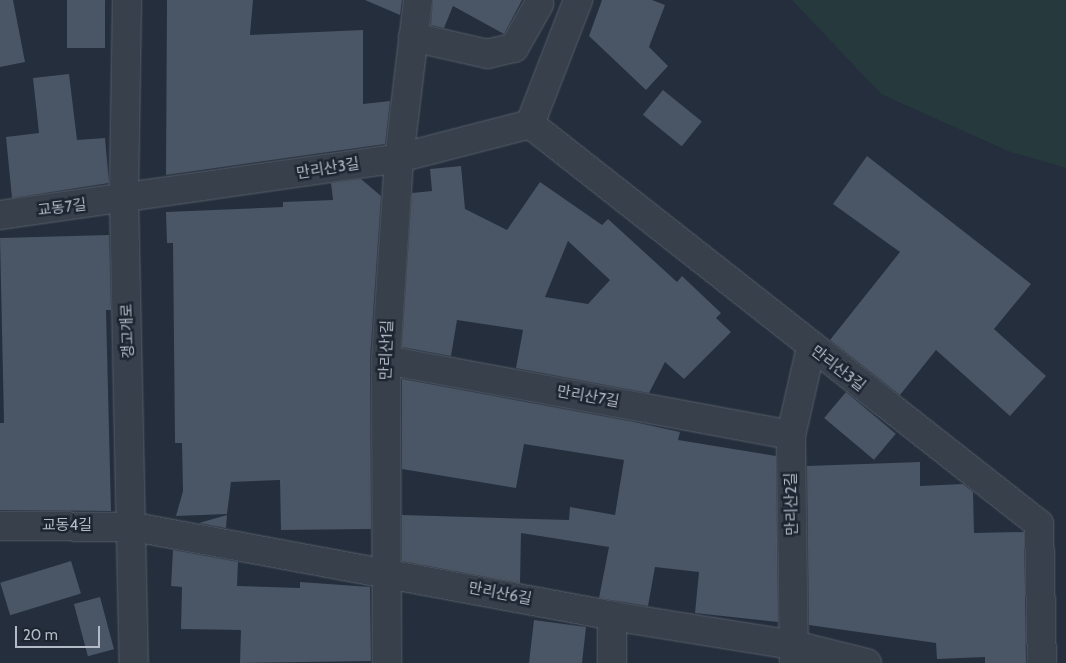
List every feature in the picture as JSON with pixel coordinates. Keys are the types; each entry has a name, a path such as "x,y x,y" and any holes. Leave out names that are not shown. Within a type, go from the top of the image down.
{"street":[{"name":"갱고개로","path":"127,0 124,200 134,527 134,663"},
{"name":"만리산1길","path":"387,663 386,360 399,158 418,0"},
{"path":"530,124 542,59 578,0"},
{"path":"413,37 487,54 514,48 538,4"},
{"name":"만리산3길","path":"124,200 399,158 530,124 811,348 1039,524 1042,663"},
{"name":"교동7길","path":"0,215 124,200"},
{"name":"만리산2길","path":"794,654 791,434 811,348"},
{"name":"만리산7길","path":"386,360 791,434"},
{"name":"교동4길","path":"0,526 134,527"},
{"name":"만리산6길","path":"134,527 386,571 794,654 866,663"},
{"path":"612,616 612,663"}],"green space":[{"path":"792,0 1066,0 1066,168 1008,151 881,94"}],"building":[{"path":"0,0 13,0 25,62 0,67"},
{"path":"67,0 105,0 105,48 67,48"},
{"path":"167,0 253,0 250,35 363,30 363,104 390,101 385,144 166,175"},
{"path":"365,0 402,0 400,15"},
{"path":"433,0 522,0 504,34 453,6 444,28 431,25"},
{"path":"602,0 652,0 665,5 649,47 668,66 646,90 589,36"},
{"path":"69,74 77,140 105,138 109,183 12,198 6,137 39,133 33,78"},
{"path":"663,90 702,121 682,146 643,115"},
{"path":"867,156 1031,284 994,329 1046,376 1010,416 936,350 900,395 830,340 900,252 833,204"},
{"path":"461,166 465,209 507,230 540,182 602,225 608,219 677,282 682,276 721,313 716,318 731,332 684,379 665,362 649,393 516,368 523,330 457,320 451,356 402,347 412,193 432,191 430,169","holes":["568,241 610,280 588,304 545,297"]},
{"path":"361,179 381,196 370,359 371,529 281,530 280,480 231,482 227,514 176,516 183,491 182,443 175,443 173,243 167,243 166,212 283,207 283,202 333,200 331,183"},
{"path":"109,235 111,310 106,310 111,511 0,510 0,423 4,423 0,238"},
{"path":"402,379 634,422 680,432 678,440 776,456 778,622 695,613 699,572 655,567 648,606 599,598 609,547 521,533 520,583 402,561 402,515 569,520 570,507 615,515 624,460 524,444 516,488 402,469"},
{"path":"846,392 896,434 874,460 824,418"},
{"path":"920,462 920,486 963,484 973,492 974,533 1024,532 1026,663 985,663 985,657 937,659 936,643 809,625 807,466"},
{"path":"227,515 226,528 199,523"},
{"path":"173,550 238,562 237,586 300,588 300,582 370,587 371,661 240,663 241,630 181,629 182,587 171,586"},
{"path":"71,561 81,594 10,615 0,583"},
{"path":"100,597 114,649 88,656 74,604"},
{"path":"534,620 586,627 582,663 529,663"}]}
